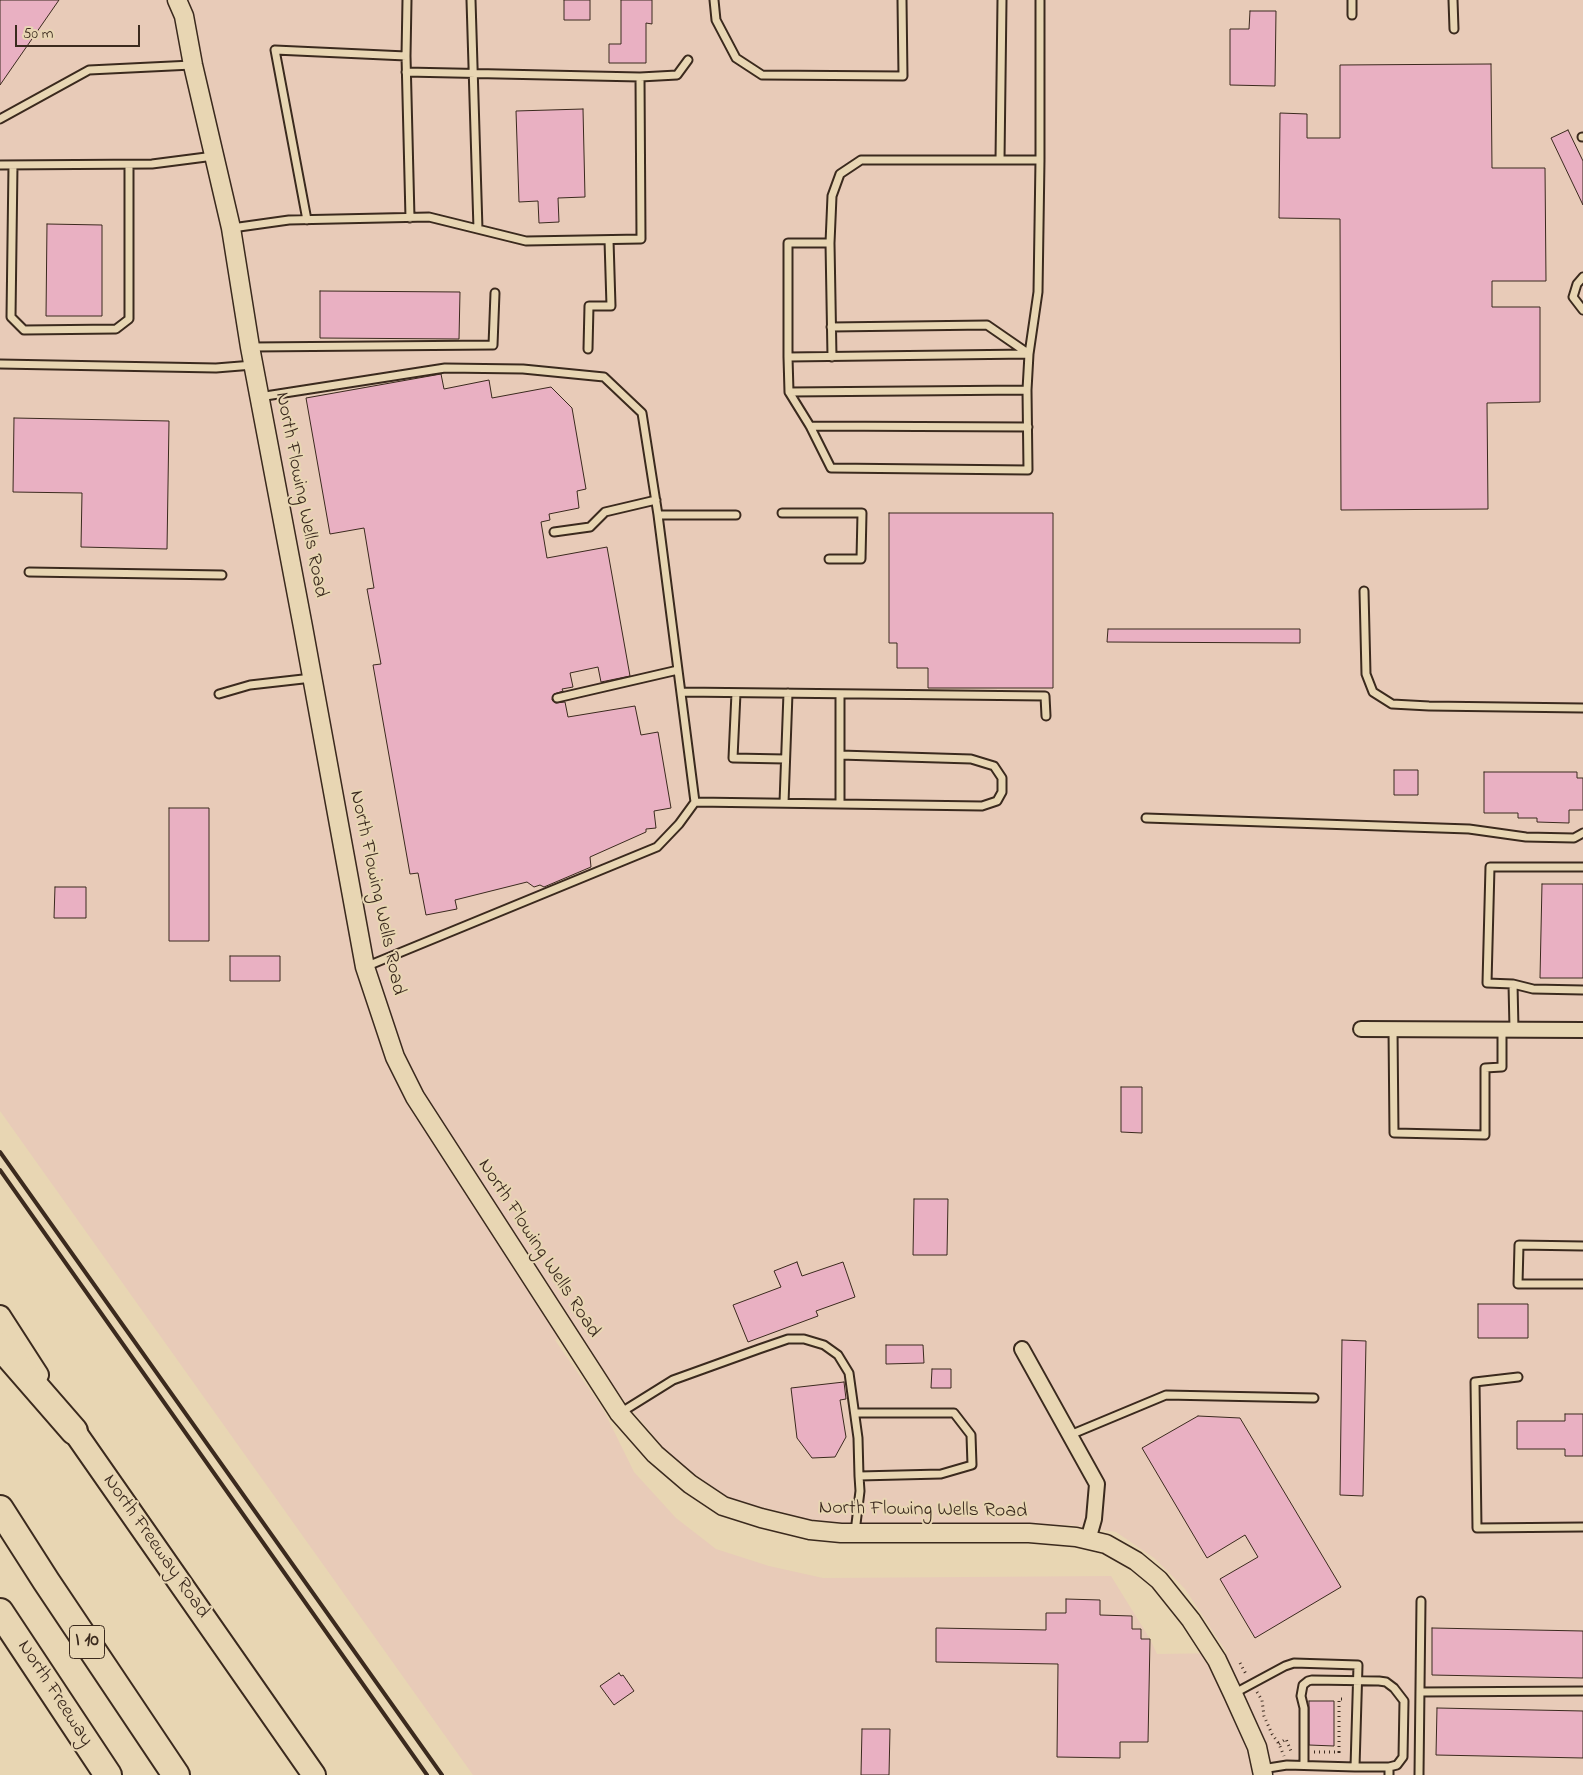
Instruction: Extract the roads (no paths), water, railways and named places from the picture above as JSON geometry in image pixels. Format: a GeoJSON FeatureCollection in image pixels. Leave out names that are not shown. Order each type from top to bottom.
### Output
{"type":"FeatureCollection","features":[{"type":"Feature","properties":{"kind":"highway"},"geometry":{"type":"LineString","coordinates":[[0,1346],[74,1431]]}},
{"type":"Feature","properties":{"kind":"highway","name":"I 10"},"geometry":{"type":"LineString","coordinates":[[0,1509],[176,1775]]}},
{"type":"Feature","properties":{"kind":"highway","name":"North Freeway"},"geometry":{"type":"LineString","coordinates":[[0,1612],[108,1775]]}},
{"type":"Feature","properties":{"kind":"main road","name":"North Freeway Road"},"geometry":{"type":"LineString","coordinates":[[0,1316],[74,1431],[314,1775]]}},
{"type":"Feature","properties":{"kind":"street","name":"North Flowing Wells Road"},"geometry":{"type":"LineString","coordinates":[[178,0],[184,16],[193,65],[231,228],[253,365],[365,967],[392,1050],[414,1097],[620,1413],[655,1454],[690,1484],[723,1506],[810,1530],[855,1533],[1029,1533],[1106,1544],[1136,1561],[1158,1580],[1191,1620],[1217,1660],[1256,1747],[1263,1772]]}},
{"type":"Feature","properties":{"kind":"street"},"geometry":{"type":"LineString","coordinates":[[1361,1028],[1583,1030]]}},
{"type":"Feature","properties":{"kind":"street"},"geometry":{"type":"LineString","coordinates":[[1022,1349],[1097,1484],[1094,1519],[1088,1540]]}},
{"type":"Feature","properties":{"kind":"lane"},"geometry":{"type":"LineString","coordinates":[[407,0],[406,72],[410,218]]}},
{"type":"Feature","properties":{"kind":"lane"},"geometry":{"type":"LineString","coordinates":[[471,0],[478,229]]}},
{"type":"Feature","properties":{"kind":"lane"},"geometry":{"type":"LineString","coordinates":[[714,0],[716,20],[736,58],[762,74],[903,76],[902,0]]}},
{"type":"Feature","properties":{"kind":"lane"},"geometry":{"type":"LineString","coordinates":[[1000,160],[1002,0]]}},
{"type":"Feature","properties":{"kind":"lane"},"geometry":{"type":"LineString","coordinates":[[830,242],[788,243],[788,357],[789,392],[810,426],[831,468],[1028,470],[1027,390],[1029,354],[1038,292],[1040,0]]}},
{"type":"Feature","properties":{"kind":"lane"},"geometry":{"type":"LineString","coordinates":[[1352,0],[1352,15]]}},
{"type":"Feature","properties":{"kind":"lane"},"geometry":{"type":"LineString","coordinates":[[1454,0],[1454,29]]}},
{"type":"Feature","properties":{"kind":"lane"},"geometry":{"type":"LineString","coordinates":[[307,220],[275,50],[406,56]]}},
{"type":"Feature","properties":{"kind":"lane"},"geometry":{"type":"LineString","coordinates":[[406,72],[640,77],[677,75],[688,60]]}},
{"type":"Feature","properties":{"kind":"lane"},"geometry":{"type":"LineString","coordinates":[[0,119],[89,70],[193,65]]}},
{"type":"Feature","properties":{"kind":"lane"},"geometry":{"type":"LineString","coordinates":[[231,228],[289,220],[429,217],[526,241],[641,240],[640,77]]}},
{"type":"Feature","properties":{"kind":"lane"},"geometry":{"type":"LineString","coordinates":[[0,165],[129,165],[214,156]]}},
{"type":"Feature","properties":{"kind":"lane"},"geometry":{"type":"LineString","coordinates":[[832,357],[830,242],[832,196],[840,174],[861,160],[1040,160]]}},
{"type":"Feature","properties":{"kind":"lane"},"geometry":{"type":"LineString","coordinates":[[13,165],[11,317],[24,330],[116,329],[129,319],[129,165]]}},
{"type":"Feature","properties":{"kind":"lane"},"geometry":{"type":"LineString","coordinates":[[588,349],[589,306],[610,306],[609,240]]}},
{"type":"Feature","properties":{"kind":"lane"},"geometry":{"type":"LineString","coordinates":[[1583,277],[1577,284],[1573,297],[1583,310]]}},
{"type":"Feature","properties":{"kind":"lane"},"geometry":{"type":"LineString","coordinates":[[250,347],[493,345],[495,293]]}},
{"type":"Feature","properties":{"kind":"lane"},"geometry":{"type":"LineString","coordinates":[[831,327],[987,325],[1029,354]]}},
{"type":"Feature","properties":{"kind":"lane"},"geometry":{"type":"LineString","coordinates":[[788,357],[1029,354]]}},
{"type":"Feature","properties":{"kind":"lane"},"geometry":{"type":"LineString","coordinates":[[0,364],[216,368],[253,365]]}},
{"type":"Feature","properties":{"kind":"lane"},"geometry":{"type":"LineString","coordinates":[[259,397],[445,368],[523,369],[604,377],[642,413],[658,514],[695,802],[679,824],[657,847],[365,967]]}},
{"type":"Feature","properties":{"kind":"lane"},"geometry":{"type":"LineString","coordinates":[[789,392],[1027,390]]}},
{"type":"Feature","properties":{"kind":"lane"},"geometry":{"type":"LineString","coordinates":[[810,426],[1028,427]]}},
{"type":"Feature","properties":{"kind":"lane"},"geometry":{"type":"LineString","coordinates":[[554,532],[590,527],[605,512],[656,500]]}},
{"type":"Feature","properties":{"kind":"lane"},"geometry":{"type":"LineString","coordinates":[[782,513],[862,513],[861,559],[829,559]]}},
{"type":"Feature","properties":{"kind":"lane"},"geometry":{"type":"LineString","coordinates":[[658,514],[736,515]]}},
{"type":"Feature","properties":{"kind":"lane"},"geometry":{"type":"LineString","coordinates":[[29,572],[222,575]]}},
{"type":"Feature","properties":{"kind":"lane"},"geometry":{"type":"LineString","coordinates":[[1364,591],[1366,674],[1373,692],[1392,704],[1583,708]]}},
{"type":"Feature","properties":{"kind":"lane"},"geometry":{"type":"LineString","coordinates":[[557,698],[678,670]]}},
{"type":"Feature","properties":{"kind":"lane"},"geometry":{"type":"LineString","coordinates":[[219,694],[250,685],[312,678]]}},
{"type":"Feature","properties":{"kind":"lane"},"geometry":{"type":"LineString","coordinates":[[681,692],[1045,696],[1046,716]]}},
{"type":"Feature","properties":{"kind":"lane"},"geometry":{"type":"LineString","coordinates":[[736,692],[733,758],[785,759]]}},
{"type":"Feature","properties":{"kind":"lane"},"geometry":{"type":"LineString","coordinates":[[784,803],[788,693]]}},
{"type":"Feature","properties":{"kind":"lane"},"geometry":{"type":"LineString","coordinates":[[840,694],[840,804]]}},
{"type":"Feature","properties":{"kind":"lane"},"geometry":{"type":"LineString","coordinates":[[695,802],[982,806],[997,801],[1002,792],[1002,778],[994,766],[971,759],[840,755]]}},
{"type":"Feature","properties":{"kind":"lane"},"geometry":{"type":"LineString","coordinates":[[1146,818],[1469,829],[1526,837],[1574,838],[1583,832]]}},
{"type":"Feature","properties":{"kind":"lane"},"geometry":{"type":"LineString","coordinates":[[1583,867],[1490,867],[1488,983],[1513,984],[1533,989],[1583,990]]}},
{"type":"Feature","properties":{"kind":"lane"},"geometry":{"type":"LineString","coordinates":[[1393,1028],[1394,1133],[1485,1135],[1485,1068],[1502,1067],[1513,984]]}},
{"type":"Feature","properties":{"kind":"lane"},"geometry":{"type":"LineString","coordinates":[[1583,1246],[1518,1245],[1518,1284],[1583,1284]]}},
{"type":"Feature","properties":{"kind":"lane"},"geometry":{"type":"LineString","coordinates":[[620,1413],[673,1380],[788,1339],[804,1339],[824,1346],[838,1355],[849,1373],[855,1412],[860,1491],[855,1533]]}},
{"type":"Feature","properties":{"kind":"lane"},"geometry":{"type":"LineString","coordinates":[[1518,1377],[1475,1382],[1477,1528],[1583,1527]]}},
{"type":"Feature","properties":{"kind":"lane"},"geometry":{"type":"LineString","coordinates":[[1070,1435],[1166,1395],[1314,1398]]}},
{"type":"Feature","properties":{"kind":"lane"},"geometry":{"type":"LineString","coordinates":[[855,1412],[954,1413],[971,1435],[972,1465],[941,1474],[859,1476]]}},
{"type":"Feature","properties":{"kind":"lane"},"geometry":{"type":"LineString","coordinates":[[1419,1775],[1421,1601]]}},
{"type":"Feature","properties":{"kind":"lane"},"geometry":{"type":"LineString","coordinates":[[1233,1694],[1285,1666],[1299,1663],[1358,1665],[1355,1767]]}},
{"type":"Feature","properties":{"kind":"lane"},"geometry":{"type":"LineString","coordinates":[[1263,1772],[1287,1765],[1389,1767],[1398,1765],[1403,1757],[1404,1701],[1394,1688],[1386,1682],[1312,1680],[1303,1684],[1301,1696],[1304,1708],[1304,1765]]}},
{"type":"Feature","properties":{"kind":"lane"},"geometry":{"type":"LineString","coordinates":[[1420,1692],[1583,1691]]}},
{"type":"Feature","properties":{"kind":"lane"},"geometry":{"type":"LineString","coordinates":[[1389,1767],[1389,1775]]}},
{"type":"Feature","properties":{"kind":"railway"},"geometry":{"type":"LineString","coordinates":[[0,1152],[442,1775]]}},
{"type":"Feature","properties":{"kind":"railway"},"geometry":{"type":"LineString","coordinates":[[0,1170],[427,1775]]}}]}
